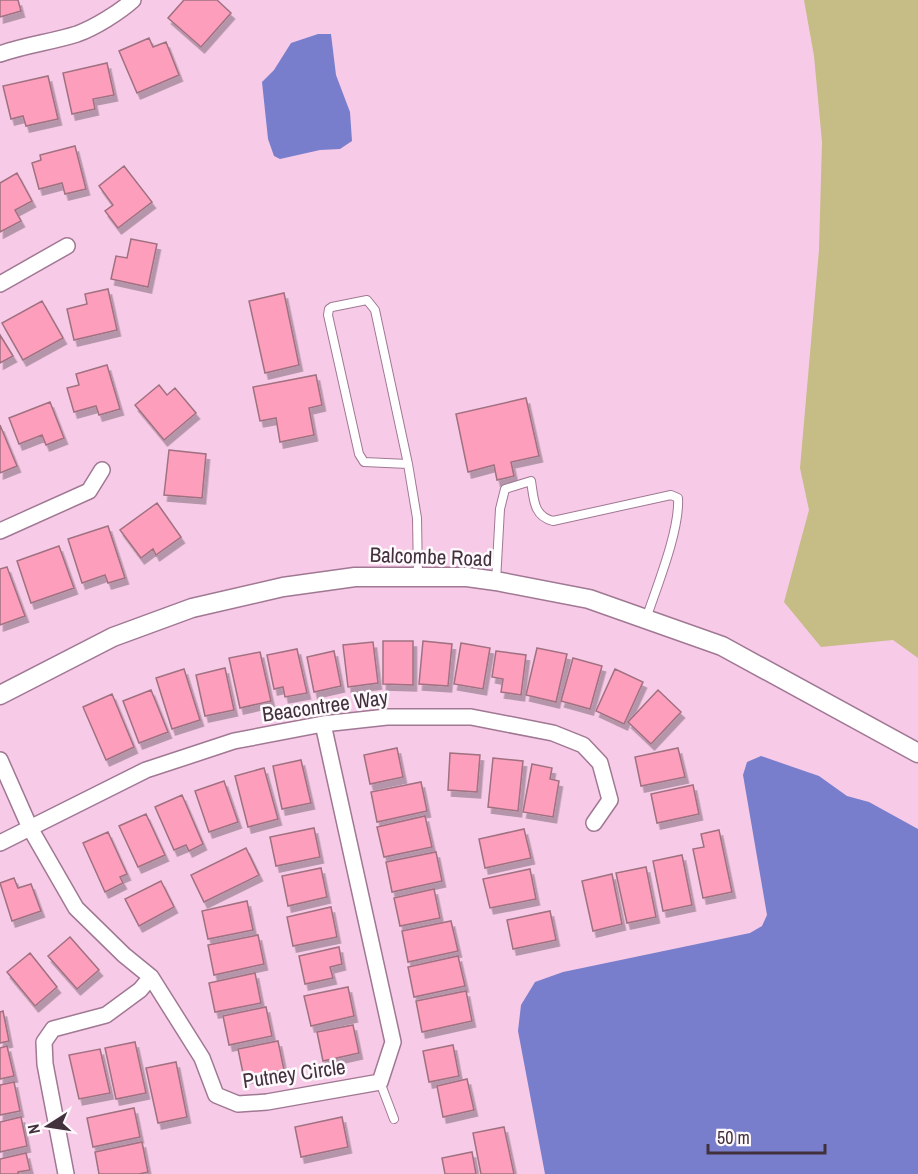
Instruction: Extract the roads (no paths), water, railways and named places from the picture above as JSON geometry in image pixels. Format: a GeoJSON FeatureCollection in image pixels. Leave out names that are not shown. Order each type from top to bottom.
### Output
{"type":"FeatureCollection","features":[{"type":"Feature","properties":{"kind":"street"},"geometry":{"type":"LineString","coordinates":[[0,54],[79,33],[124,8],[133,0]]}},
{"type":"Feature","properties":{"kind":"street"},"geometry":{"type":"LineString","coordinates":[[0,284],[67,246]]}},
{"type":"Feature","properties":{"kind":"street"},"geometry":{"type":"LineString","coordinates":[[0,531],[89,491],[102,470]]}},
{"type":"Feature","properties":{"kind":"street","name":"Balcombe Road"},"geometry":{"type":"LineString","coordinates":[[0,696],[113,637],[192,608],[283,587],[355,577],[467,578],[496,581],[589,599],[722,646],[918,753]]}},
{"type":"Feature","properties":{"kind":"street","name":"Beacontree Way"},"geometry":{"type":"LineString","coordinates":[[0,843],[146,770],[234,741],[322,724],[387,717],[471,717],[553,733],[583,745],[600,763],[610,800],[594,823]]}},
{"type":"Feature","properties":{"kind":"street"},"geometry":{"type":"LineString","coordinates":[[322,724],[393,1042],[380,1082]]}},
{"type":"Feature","properties":{"kind":"street","name":"Putney Circle"},"geometry":{"type":"LineString","coordinates":[[0,760],[30,828],[76,908],[124,955],[152,977],[202,1058],[216,1095],[238,1104],[267,1102],[380,1082]]}},
{"type":"Feature","properties":{"kind":"street"},"geometry":{"type":"LineString","coordinates":[[66,1174],[45,1064],[44,1042],[53,1029],[106,1015],[140,990],[152,977]]}},
{"type":"Feature","properties":{"kind":"lane"},"geometry":{"type":"LineString","coordinates":[[408,464],[371,464],[364,462],[359,454],[328,315],[332,307],[367,300],[375,310],[408,464],[417,518],[418,577]]}},
{"type":"Feature","properties":{"kind":"lane"},"geometry":{"type":"LineString","coordinates":[[496,581],[500,509],[506,489],[531,481],[537,511],[544,519],[553,521],[671,495],[678,498],[679,510],[664,566],[646,619]]}},
{"type":"Feature","properties":{"kind":"lane"},"geometry":{"type":"LineString","coordinates":[[380,1082],[394,1119]]}},
{"type":"Feature","properties":{"kind":"water"},"geometry":{"type":"Polygon","coordinates":[[[318,34],[331,34],[336,75],[350,112],[352,141],[340,149],[320,150],[280,159],[274,156],[268,139],[262,82],[274,70],[291,43],[318,34]]]}},
{"type":"Feature","properties":{"kind":"water"},"geometry":{"type":"Polygon","coordinates":[[[761,756],[819,776],[847,796],[869,802],[918,829],[918,1174],[545,1174],[518,1031],[521,1005],[535,982],[563,972],[750,933],[762,926],[767,915],[743,775],[747,762],[761,756]]]}}]}
